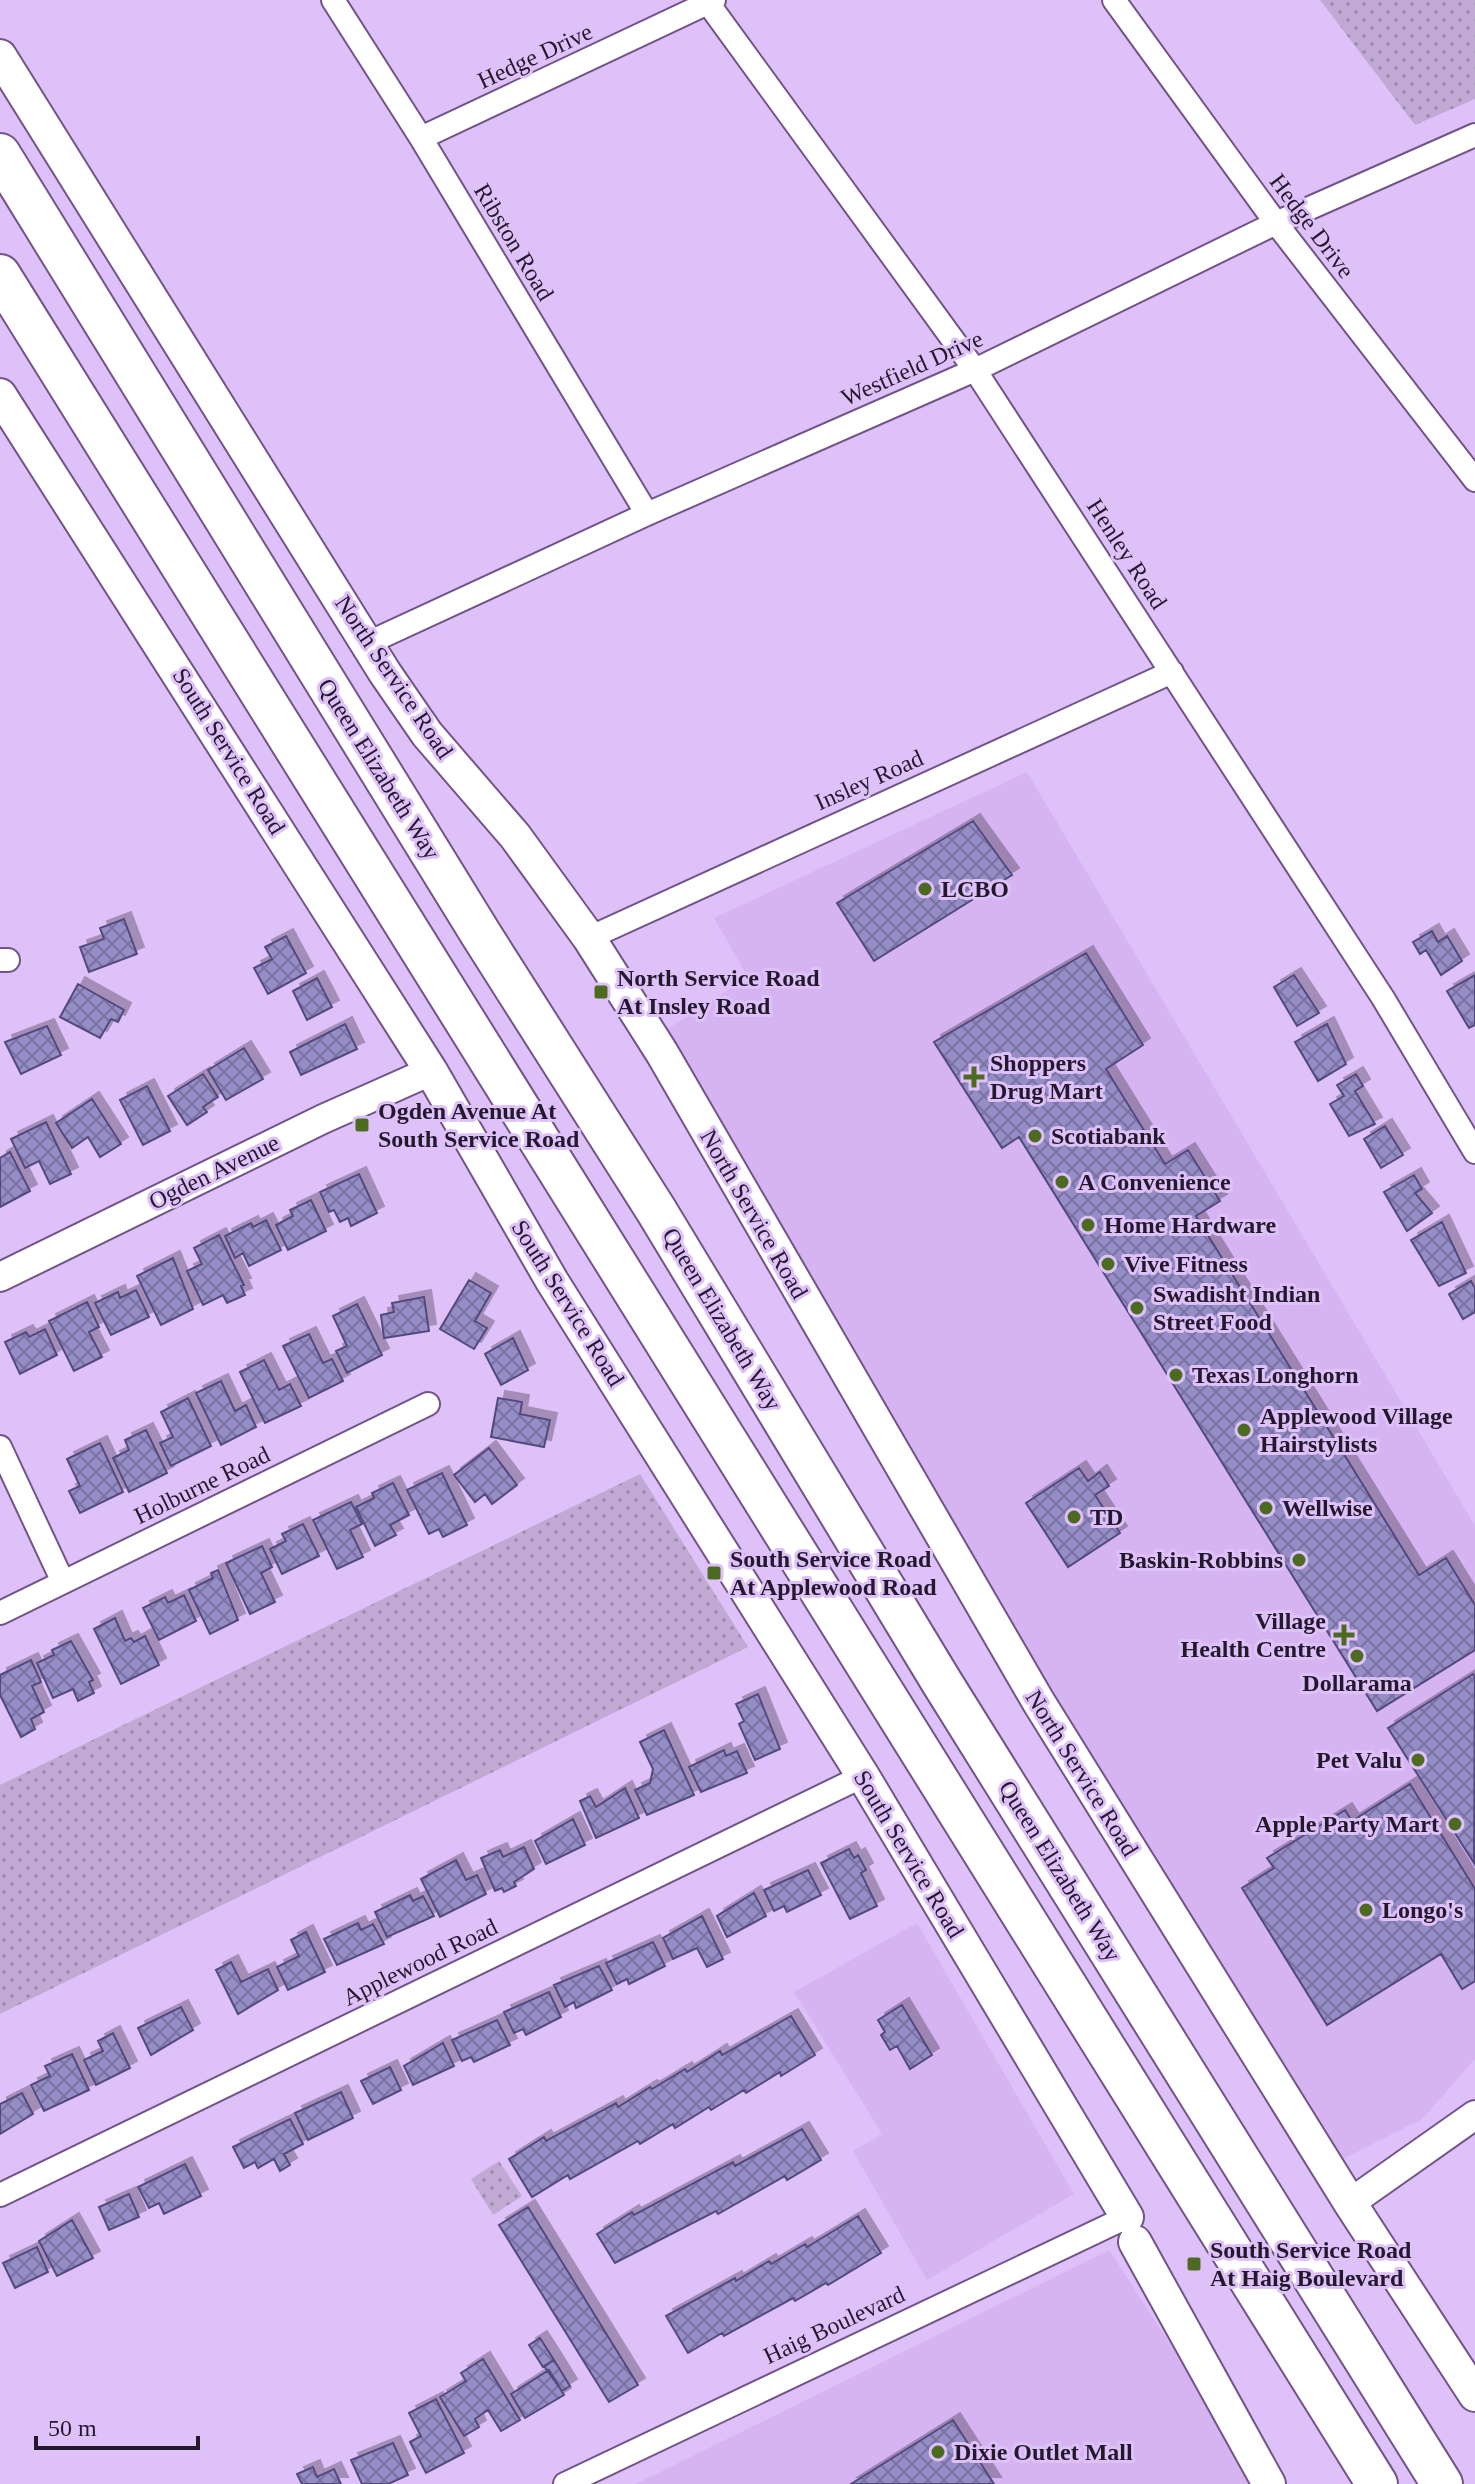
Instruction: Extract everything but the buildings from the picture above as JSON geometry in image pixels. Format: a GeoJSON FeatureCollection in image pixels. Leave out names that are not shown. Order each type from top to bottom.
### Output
{"type":"FeatureCollection","features":[{"type":"Feature","properties":{"kind":"highway","name":"Queen Elizabeth Way"},"geometry":{"type":"LineString","coordinates":[[0,154],[465,909],[656,1210],[941,1681],[1442,2484]]}},
{"type":"Feature","properties":{"kind":"highway"},"geometry":{"type":"LineString","coordinates":[[0,275],[1377,2484]]}},
{"type":"Feature","properties":{"kind":"main road","name":"North Service Road"},"geometry":{"type":"LineString","coordinates":[[0,56],[427,734],[515,836],[589,938],[662,1053],[1038,1701],[1350,2203],[1475,2395]]}},
{"type":"Feature","properties":{"kind":"main road","name":"South Service Road"},"geometry":{"type":"LineString","coordinates":[[0,395],[431,1071],[552,1281],[863,1776],[1131,2230],[1269,2484]]}},
{"type":"Feature","properties":{"kind":"street","name":"Ribston Road"},"geometry":{"type":"LineString","coordinates":[[333,0],[421,138],[647,514]]}},
{"type":"Feature","properties":{"kind":"street","name":"Hedge Drive"},"geometry":{"type":"LineString","coordinates":[[1114,0],[1276,223],[1475,480]]}},
{"type":"Feature","properties":{"kind":"street","name":"Hedge Drive"},"geometry":{"type":"LineString","coordinates":[[421,138],[711,2]]}},
{"type":"Feature","properties":{"kind":"street","name":"Henley Road"},"geometry":{"type":"LineString","coordinates":[[711,2],[975,370],[1383,998],[1475,1152]]}},
{"type":"Feature","properties":{"kind":"street","name":"Westfield Drive"},"geometry":{"type":"LineString","coordinates":[[368,643],[647,514],[975,370],[1276,223],[1475,135]]}},
{"type":"Feature","properties":{"kind":"street","name":"Insley Road"},"geometry":{"type":"LineString","coordinates":[[589,938],[1172,672]]}},
{"type":"Feature","properties":{"kind":"street","name":"Ogden Avenue"},"geometry":{"type":"LineString","coordinates":[[0,1277],[308,1126],[431,1071]]}},
{"type":"Feature","properties":{"kind":"street","name":"Holburne Road"},"geometry":{"type":"LineString","coordinates":[[0,1613],[428,1404]]}},
{"type":"Feature","properties":{"kind":"street"},"geometry":{"type":"LineString","coordinates":[[0,1447],[63,1582]]}},
{"type":"Feature","properties":{"kind":"street","name":"Applewood Road"},"geometry":{"type":"LineString","coordinates":[[0,2195],[863,1776]]}},
{"type":"Feature","properties":{"kind":"street"},"geometry":{"type":"LineString","coordinates":[[1350,2203],[1475,2115]]}},
{"type":"Feature","properties":{"kind":"street","name":"Haig Boulevard"},"geometry":{"type":"LineString","coordinates":[[565,2484],[1131,2230]]}},
{"type":"Feature","properties":{"kind":"shaded area"},"geometry":{"type":"Polygon","coordinates":[[[1320,0],[1475,0],[1475,99],[1415,125],[1320,0]]]}},
{"type":"Feature","properties":{"kind":"shaded area"},"geometry":{"type":"Polygon","coordinates":[[[1027,772],[1475,1526],[1475,2059],[1422,2119],[1339,2161],[644,1044],[748,977],[714,918],[1027,772]]]}},
{"type":"Feature","properties":{"kind":"shaded area"},"geometry":{"type":"Polygon","coordinates":[[[640,1474],[748,1647],[0,2014],[0,1785],[640,1474]]]}},
{"type":"Feature","properties":{"kind":"shaded area"},"geometry":{"type":"Polygon","coordinates":[[[917,1923],[1074,2194],[927,2280],[853,2151],[882,2134],[794,1992],[917,1923]]]}},
{"type":"Feature","properties":{"kind":"shaded area"},"geometry":{"type":"Polygon","coordinates":[[[499,2161],[522,2196],[493,2215],[471,2179],[499,2161]]]}},
{"type":"Feature","properties":{"kind":"shaded area","name":"Dixie Outlet Mall"},"geometry":{"type":"Polygon","coordinates":[[[1109,2250],[1261,2484],[636,2484],[1109,2250]]]}},
{"type":"Feature","properties":{"kind":"place","name":"LCBO"},"geometry":{"type":"Point","coordinates":[925,889]}},
{"type":"Feature","properties":{"kind":"place","name":"North Service Road At Insley Road"},"geometry":{"type":"Point","coordinates":[601,992]}},
{"type":"Feature","properties":{"kind":"place","name":"Shoppers Drug Mart"},"geometry":{"type":"Point","coordinates":[974,1077]}},
{"type":"Feature","properties":{"kind":"place","name":"Ogden Avenue At South Service Road"},"geometry":{"type":"Point","coordinates":[362,1125]}},
{"type":"Feature","properties":{"kind":"place","name":"Scotiabank"},"geometry":{"type":"Point","coordinates":[1035,1136]}},
{"type":"Feature","properties":{"kind":"place","name":"A Convenience"},"geometry":{"type":"Point","coordinates":[1062,1182]}},
{"type":"Feature","properties":{"kind":"place","name":"Home Hardware"},"geometry":{"type":"Point","coordinates":[1088,1225]}},
{"type":"Feature","properties":{"kind":"place","name":"Vive Fitness"},"geometry":{"type":"Point","coordinates":[1108,1264]}},
{"type":"Feature","properties":{"kind":"place","name":"Swadisht Indian Street Food"},"geometry":{"type":"Point","coordinates":[1137,1308]}},
{"type":"Feature","properties":{"kind":"place","name":"Texas Longhorn"},"geometry":{"type":"Point","coordinates":[1176,1375]}},
{"type":"Feature","properties":{"kind":"place","name":"Applewood Village Hairstylists"},"geometry":{"type":"Point","coordinates":[1244,1430]}},
{"type":"Feature","properties":{"kind":"place","name":"Wellwise"},"geometry":{"type":"Point","coordinates":[1266,1508]}},
{"type":"Feature","properties":{"kind":"place","name":"TD"},"geometry":{"type":"Point","coordinates":[1074,1517]}},
{"type":"Feature","properties":{"kind":"place","name":"Baskin-Robbins"},"geometry":{"type":"Point","coordinates":[1299,1560]}},
{"type":"Feature","properties":{"kind":"place","name":"South Service Road At Applewood Road"},"geometry":{"type":"Point","coordinates":[714,1573]}},
{"type":"Feature","properties":{"kind":"place","name":"Village Health Centre"},"geometry":{"type":"Point","coordinates":[1344,1635]}},
{"type":"Feature","properties":{"kind":"place","name":"Dollarama"},"geometry":{"type":"Point","coordinates":[1357,1656]}},
{"type":"Feature","properties":{"kind":"place","name":"Pet Valu"},"geometry":{"type":"Point","coordinates":[1418,1760]}},
{"type":"Feature","properties":{"kind":"place","name":"Apple Party Mart"},"geometry":{"type":"Point","coordinates":[1455,1824]}},
{"type":"Feature","properties":{"kind":"place","name":"Longo's"},"geometry":{"type":"Point","coordinates":[1366,1910]}},
{"type":"Feature","properties":{"kind":"place","name":"South Service Road At Haig Boulevard"},"geometry":{"type":"Point","coordinates":[1194,2264]}},
{"type":"Feature","properties":{"kind":"place","name":"Dixie Outlet Mall"},"geometry":{"type":"Point","coordinates":[938,2452]}}]}
